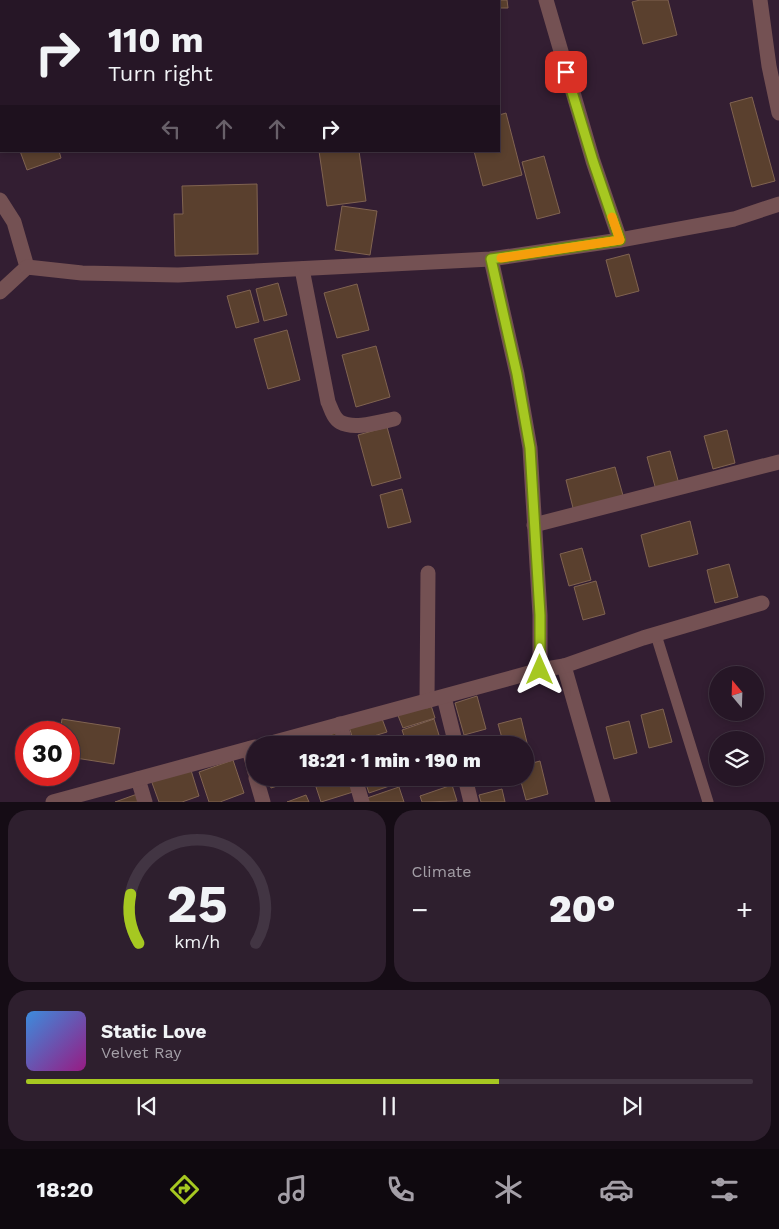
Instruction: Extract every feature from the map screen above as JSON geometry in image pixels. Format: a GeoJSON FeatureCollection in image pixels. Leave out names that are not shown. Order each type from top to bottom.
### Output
{"type":"FeatureCollection","features":[{"type":"Feature","properties":{"kind":"street"},"geometry":{"type":"LineString","coordinates":[[546,0],[593,161],[620,240]]}},
{"type":"Feature","properties":{"kind":"street"},"geometry":{"type":"LineString","coordinates":[[760,0],[768,66],[779,113]]}},
{"type":"Feature","properties":{"kind":"street"},"geometry":{"type":"LineString","coordinates":[[0,200],[14,222],[27,267]]}},
{"type":"Feature","properties":{"kind":"street"},"geometry":{"type":"LineString","coordinates":[[0,292],[27,267],[82,272],[178,275],[491,259],[620,240],[734,219],[779,204]]}},
{"type":"Feature","properties":{"kind":"street"},"geometry":{"type":"LineString","coordinates":[[491,259],[517,374],[530,448],[540,615],[540,670]]}},
{"type":"Feature","properties":{"kind":"street"},"geometry":{"type":"LineString","coordinates":[[302,269],[328,402],[334,416],[340,422],[360,426],[394,419]]}},
{"type":"Feature","properties":{"kind":"street"},"geometry":{"type":"LineString","coordinates":[[534,526],[779,462]]}},
{"type":"Feature","properties":{"kind":"street"},"geometry":{"type":"LineString","coordinates":[[427,701],[428,572]]}},
{"type":"Feature","properties":{"kind":"street"},"geometry":{"type":"LineString","coordinates":[[296,736],[540,670],[564,666],[762,602]]}},
{"type":"Feature","properties":{"kind":"street"},"geometry":{"type":"LineString","coordinates":[[564,666],[603,802]]}},
{"type":"Feature","properties":{"kind":"street"},"geometry":{"type":"LineString","coordinates":[[444,697],[454,736]]}},
{"type":"Feature","properties":{"kind":"street"},"geometry":{"type":"LineString","coordinates":[[340,724],[343,736]]}},
{"type":"Feature","properties":{"kind":"street"},"geometry":{"type":"LineString","coordinates":[[53,802],[246,750]]}},
{"type":"Feature","properties":{"kind":"street"},"geometry":{"type":"LineString","coordinates":[[138,779],[145,802]]}},
{"type":"Feature","properties":{"kind":"street"},"geometry":{"type":"LineString","coordinates":[[258,786],[263,802]]}},
{"type":"Feature","properties":{"kind":"street"},"geometry":{"type":"LineString","coordinates":[[358,786],[362,802]]}},
{"type":"Feature","properties":{"kind":"street"},"geometry":{"type":"LineString","coordinates":[[467,786],[471,802]]}},
{"type":"Feature","properties":{"kind":"lane"},"geometry":{"type":"LineString","coordinates":[[656,635],[708,802]]}},
{"type":"Feature","properties":{"kind":"building"},"geometry":{"type":"Polygon","coordinates":[[[500,0],[507,0],[508,8],[500,8],[500,0]]]}},
{"type":"Feature","properties":{"kind":"building"},"geometry":{"type":"Polygon","coordinates":[[[640,0],[668,0],[677,35],[643,44],[632,2],[640,0]]]}},
{"type":"Feature","properties":{"kind":"building"},"geometry":{"type":"Polygon","coordinates":[[[752,97],[775,181],[752,187],[730,103],[752,97]]]}},
{"type":"Feature","properties":{"kind":"building"},"geometry":{"type":"Polygon","coordinates":[[[506,113],[522,175],[483,186],[474,152],[500,152],[500,115],[506,113]]]}},
{"type":"Feature","properties":{"kind":"building"},"geometry":{"type":"Polygon","coordinates":[[[20,152],[59,152],[61,158],[27,170],[20,152]]]}},
{"type":"Feature","properties":{"kind":"building"},"geometry":{"type":"Polygon","coordinates":[[[319,152],[359,152],[366,201],[327,206],[319,152]]]}},
{"type":"Feature","properties":{"kind":"building"},"geometry":{"type":"Polygon","coordinates":[[[544,156],[560,213],[537,219],[522,162],[544,156]]]}},
{"type":"Feature","properties":{"kind":"building"},"geometry":{"type":"Polygon","coordinates":[[[257,184],[258,254],[175,256],[174,214],[183,214],[182,186],[257,184]]]}},
{"type":"Feature","properties":{"kind":"building"},"geometry":{"type":"Polygon","coordinates":[[[342,206],[377,211],[370,255],[335,250],[342,206]]]}},
{"type":"Feature","properties":{"kind":"building"},"geometry":{"type":"Polygon","coordinates":[[[629,254],[639,291],[616,297],[606,260],[629,254]]]}},
{"type":"Feature","properties":{"kind":"building"},"geometry":{"type":"Polygon","coordinates":[[[278,283],[287,315],[264,321],[256,289],[278,283]]]}},
{"type":"Feature","properties":{"kind":"building"},"geometry":{"type":"Polygon","coordinates":[[[357,284],[369,330],[337,338],[324,293],[357,284]]]}},
{"type":"Feature","properties":{"kind":"building"},"geometry":{"type":"Polygon","coordinates":[[[250,290],[259,322],[236,328],[227,296],[250,290]]]}},
{"type":"Feature","properties":{"kind":"building"},"geometry":{"type":"Polygon","coordinates":[[[287,330],[300,380],[268,389],[254,339],[287,330]]]}},
{"type":"Feature","properties":{"kind":"building"},"geometry":{"type":"Polygon","coordinates":[[[376,346],[390,397],[356,407],[342,355],[376,346]]]}},
{"type":"Feature","properties":{"kind":"building"},"geometry":{"type":"Polygon","coordinates":[[[387,427],[401,478],[372,486],[358,435],[387,427]]]}},
{"type":"Feature","properties":{"kind":"building"},"geometry":{"type":"Polygon","coordinates":[[[727,430],[735,463],[713,469],[704,436],[727,430]]]}},
{"type":"Feature","properties":{"kind":"building"},"geometry":{"type":"Polygon","coordinates":[[[670,451],[679,484],[656,490],[647,457],[670,451]]]}},
{"type":"Feature","properties":{"kind":"building"},"geometry":{"type":"Polygon","coordinates":[[[615,467],[624,499],[574,512],[566,480],[615,467]]]}},
{"type":"Feature","properties":{"kind":"building"},"geometry":{"type":"Polygon","coordinates":[[[402,489],[411,522],[388,528],[380,495],[402,489]]]}},
{"type":"Feature","properties":{"kind":"building"},"geometry":{"type":"Polygon","coordinates":[[[690,521],[698,554],[649,567],[641,535],[690,521]]]}},
{"type":"Feature","properties":{"kind":"building"},"geometry":{"type":"Polygon","coordinates":[[[582,548],[591,580],[569,586],[560,554],[582,548]]]}},
{"type":"Feature","properties":{"kind":"building"},"geometry":{"type":"Polygon","coordinates":[[[729,564],[738,597],[715,603],[707,570],[729,564]]]}},
{"type":"Feature","properties":{"kind":"building"},"geometry":{"type":"Polygon","coordinates":[[[596,581],[605,614],[583,620],[574,587],[596,581]]]}},
{"type":"Feature","properties":{"kind":"building"},"geometry":{"type":"Polygon","coordinates":[[[477,696],[486,729],[464,735],[455,703],[477,696]]]}},
{"type":"Feature","properties":{"kind":"building"},"geometry":{"type":"Polygon","coordinates":[[[430,702],[435,718],[403,728],[397,713],[430,702]]]}},
{"type":"Feature","properties":{"kind":"building"},"geometry":{"type":"Polygon","coordinates":[[[663,709],[672,742],[649,748],[641,715],[663,709]]]}},
{"type":"Feature","properties":{"kind":"building"},"geometry":{"type":"Polygon","coordinates":[[[381,716],[387,732],[374,736],[352,736],[349,727],[381,716]]]}},
{"type":"Feature","properties":{"kind":"building"},"geometry":{"type":"Polygon","coordinates":[[[521,718],[525,736],[501,736],[498,724],[521,718]]]}},
{"type":"Feature","properties":{"kind":"building"},"geometry":{"type":"Polygon","coordinates":[[[434,719],[439,735],[404,736],[402,730],[434,719]]]}},
{"type":"Feature","properties":{"kind":"building"},"geometry":{"type":"Polygon","coordinates":[[[629,721],[637,753],[614,759],[606,727],[629,721]]]}},
{"type":"Feature","properties":{"kind":"building"},"geometry":{"type":"Polygon","coordinates":[[[80,722],[120,728],[114,764],[80,759],[80,722]]]}},
{"type":"Feature","properties":{"kind":"building"},"geometry":{"type":"Polygon","coordinates":[[[339,732],[341,736],[326,736],[339,732]]]}},
{"type":"Feature","properties":{"kind":"building"},"geometry":{"type":"Polygon","coordinates":[[[233,760],[244,793],[220,802],[209,802],[199,772],[233,760]]]}},
{"type":"Feature","properties":{"kind":"building"},"geometry":{"type":"Polygon","coordinates":[[[540,761],[548,794],[526,800],[522,786],[534,786],[534,763],[540,761]]]}},
{"type":"Feature","properties":{"kind":"building"},"geometry":{"type":"Polygon","coordinates":[[[190,767],[199,796],[182,802],[159,802],[151,780],[190,767]]]}},
{"type":"Feature","properties":{"kind":"building"},"geometry":{"type":"Polygon","coordinates":[[[351,786],[353,792],[321,802],[316,787],[351,786]]]}},
{"type":"Feature","properties":{"kind":"building"},"geometry":{"type":"Polygon","coordinates":[[[367,786],[389,786],[369,793],[367,786]]]}},
{"type":"Feature","properties":{"kind":"building"},"geometry":{"type":"Polygon","coordinates":[[[452,786],[457,801],[422,802],[420,796],[452,786]]]}},
{"type":"Feature","properties":{"kind":"building"},"geometry":{"type":"Polygon","coordinates":[[[399,787],[404,802],[369,802],[367,798],[399,787]]]}},
{"type":"Feature","properties":{"kind":"building"},"geometry":{"type":"Polygon","coordinates":[[[502,789],[505,802],[481,802],[479,795],[502,789]]]}},
{"type":"Feature","properties":{"kind":"building"},"geometry":{"type":"Polygon","coordinates":[[[140,793],[143,802],[115,802],[140,793]]]}},
{"type":"Feature","properties":{"kind":"building"},"geometry":{"type":"Polygon","coordinates":[[[306,795],[309,802],[287,802],[306,795]]]}},
{"type":"Feature","properties":{"kind":"slow traffic"},"geometry":{"type":"LineString","coordinates":[[501,258],[620,240],[612,217]]}},
{"type":"Feature","properties":{"kind":"route"},"geometry":{"type":"LineString","coordinates":[[540,670],[540,615],[530,448],[517,374],[491,259],[620,240],[593,161],[566,72]]}}]}
